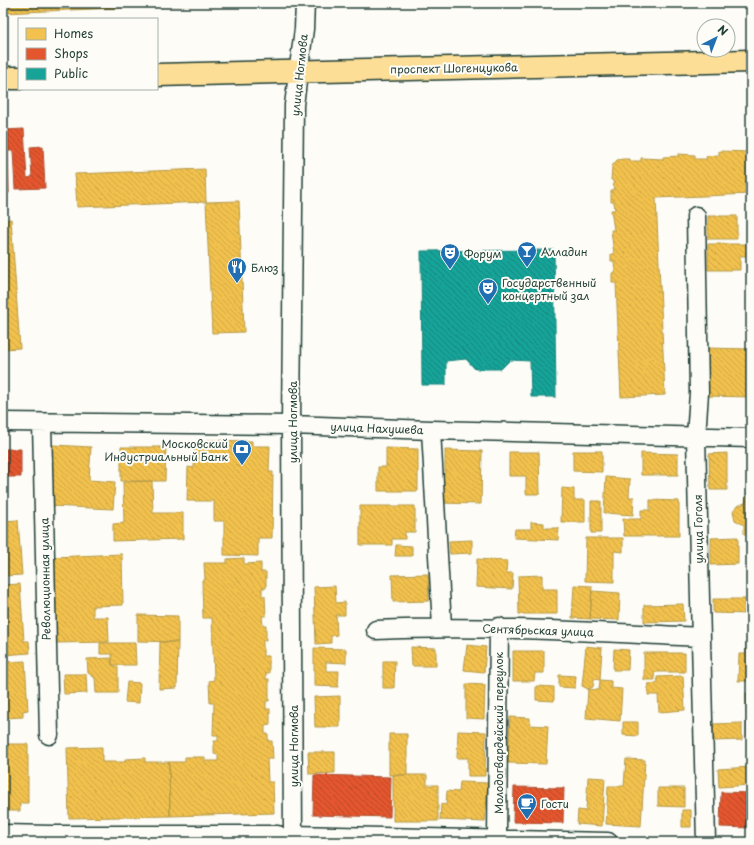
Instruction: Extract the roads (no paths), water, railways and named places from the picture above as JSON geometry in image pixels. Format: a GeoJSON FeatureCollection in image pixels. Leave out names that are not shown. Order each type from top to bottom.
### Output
{"type":"FeatureCollection","features":[{"type":"Feature","properties":{"kind":"main road","name":"проспект Шогенцукова"},"geometry":{"type":"LineString","coordinates":[[158,75],[751,61]]}},
{"type":"Feature","properties":{"kind":"main road"},"geometry":{"type":"LineString","coordinates":[[3,78],[18,78]]}},
{"type":"Feature","properties":{"kind":"street","name":"улица Ногмова"},"geometry":{"type":"LineString","coordinates":[[288,837],[294,105],[304,29],[305,3]]}},
{"type":"Feature","properties":{"kind":"street","name":"улица Гоголя"},"geometry":{"type":"LineString","coordinates":[[696,216],[699,393],[696,436],[706,842]]}},
{"type":"Feature","properties":{"kind":"street","name":"улица Нахушева"},"geometry":{"type":"LineString","coordinates":[[3,422],[291,425],[751,438]]}},
{"type":"Feature","properties":{"kind":"street","name":"Революционная улица"},"geometry":{"type":"LineString","coordinates":[[42,423],[49,735]]}},
{"type":"Feature","properties":{"kind":"street"},"geometry":{"type":"LineString","coordinates":[[431,430],[442,627]]}},
{"type":"Feature","properties":{"kind":"street","name":"Сентябрьская улица"},"geometry":{"type":"LineString","coordinates":[[376,630],[442,627],[499,627],[700,637]]}},
{"type":"Feature","properties":{"kind":"street","name":"Молодогвардейский переулок"},"geometry":{"type":"LineString","coordinates":[[497,839],[499,627]]}},
{"type":"Feature","properties":{"kind":"street"},"geometry":{"type":"LineString","coordinates":[[3,834],[497,839],[608,842]]}},
{"type":"Feature","properties":{"kind":"place","name":"Алладин"},"geometry":{"type":"Point","coordinates":[527,268]}},
{"type":"Feature","properties":{"kind":"place","name":"Форум"},"geometry":{"type":"Point","coordinates":[450,270]}},
{"type":"Feature","properties":{"kind":"place","name":"Блюз"},"geometry":{"type":"Point","coordinates":[237,284]}},
{"type":"Feature","properties":{"kind":"place","name":"Государственный концертный зал"},"geometry":{"type":"Point","coordinates":[488,305]}},
{"type":"Feature","properties":{"kind":"place","name":"Московский Индустриальный Банк"},"geometry":{"type":"Point","coordinates":[242,466]}},
{"type":"Feature","properties":{"kind":"place","name":"Гости"},"geometry":{"type":"Point","coordinates":[527,820]}}]}
